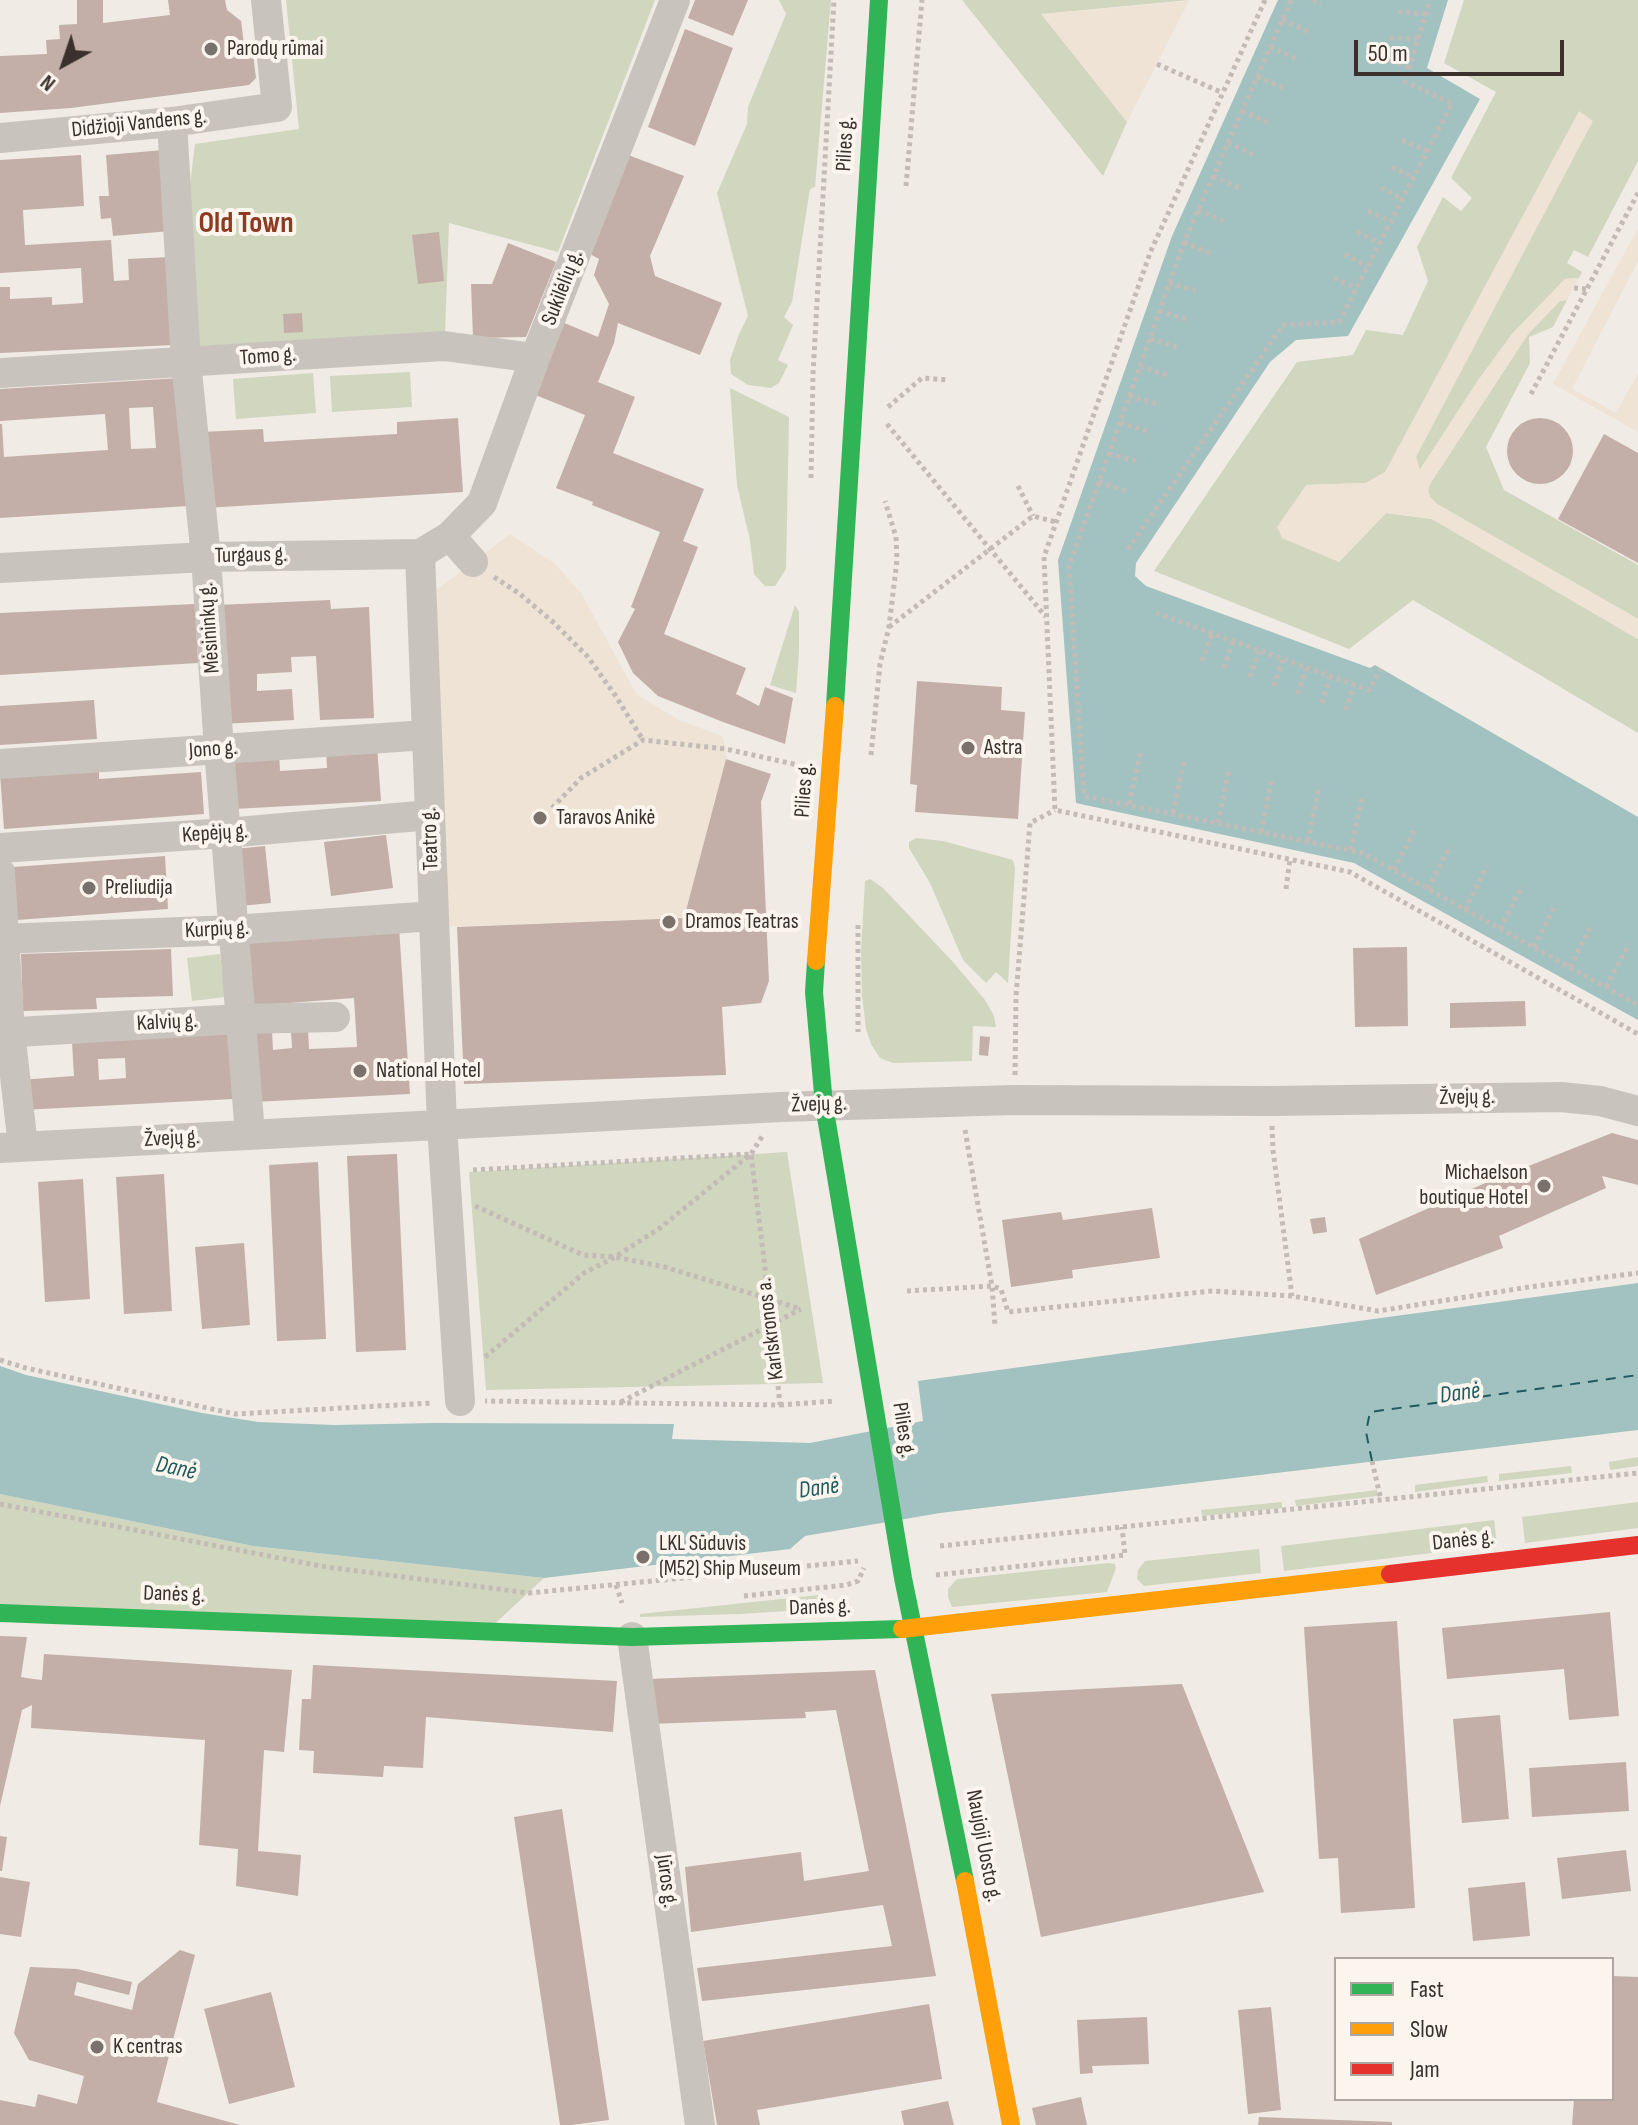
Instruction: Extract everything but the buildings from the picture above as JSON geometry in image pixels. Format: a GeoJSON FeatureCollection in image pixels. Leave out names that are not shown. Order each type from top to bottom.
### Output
{"type":"FeatureCollection","features":[{"type":"Feature","properties":{"kind":"main road","name":"Pilies g."},"geometry":{"type":"LineString","coordinates":[[879,0],[831,772],[814,992],[824,1105],[903,1578]]}},
{"type":"Feature","properties":{"kind":"main road","name":"Danės g."},"geometry":{"type":"LineString","coordinates":[[0,1613],[632,1637],[915,1629],[1638,1545]]}},
{"type":"Feature","properties":{"kind":"main road","name":"Naujoji Uosto g."},"geometry":{"type":"LineString","coordinates":[[903,1578],[1011,2125]]}},
{"type":"Feature","properties":{"kind":"street","name":"Didžioji Vandens g."},"geometry":{"type":"LineString","coordinates":[[0,138],[172,122],[277,107],[266,0]]}},
{"type":"Feature","properties":{"kind":"street","name":"Sukilėlių g."},"geometry":{"type":"LineString","coordinates":[[450,536],[482,503],[535,358],[675,0]]}},
{"type":"Feature","properties":{"kind":"street","name":"Mėsininkų g."},"geometry":{"type":"LineString","coordinates":[[172,122],[186,362],[206,557],[250,1134]]}},
{"type":"Feature","properties":{"kind":"street","name":"Tomo g."},"geometry":{"type":"LineString","coordinates":[[0,373],[444,346],[535,358]]}},
{"type":"Feature","properties":{"kind":"street"},"geometry":{"type":"LineString","coordinates":[[420,554],[450,536],[473,562]]}},
{"type":"Feature","properties":{"kind":"street","name":"Turgaus g."},"geometry":{"type":"LineString","coordinates":[[0,568],[206,557],[420,554]]}},
{"type":"Feature","properties":{"kind":"street","name":"Teatro g."},"geometry":{"type":"LineString","coordinates":[[420,554],[442,1125]]}},
{"type":"Feature","properties":{"kind":"street","name":"Jono g."},"geometry":{"type":"LineString","coordinates":[[0,764],[427,735]]}},
{"type":"Feature","properties":{"kind":"street","name":"Kepėjų g."},"geometry":{"type":"LineString","coordinates":[[0,848],[430,815]]}},
{"type":"Feature","properties":{"kind":"street"},"geometry":{"type":"LineString","coordinates":[[0,872],[12,1147]]}},
{"type":"Feature","properties":{"kind":"street","name":"Kurpių g."},"geometry":{"type":"LineString","coordinates":[[2,939],[233,930],[434,916]]}},
{"type":"Feature","properties":{"kind":"street","name":"Kalvių g."},"geometry":{"type":"LineString","coordinates":[[5,1033],[240,1019],[335,1017]]}},
{"type":"Feature","properties":{"kind":"street","name":"Žvejų g."},"geometry":{"type":"LineString","coordinates":[[12,1147],[781,1107],[959,1101],[1561,1097],[1600,1101],[1638,1111]]}},
{"type":"Feature","properties":{"kind":"street"},"geometry":{"type":"LineString","coordinates":[[442,1125],[460,1401]]}},
{"type":"Feature","properties":{"kind":"street","name":"Jūros g."},"geometry":{"type":"LineString","coordinates":[[632,1637],[700,2125]]}},
{"type":"Feature","properties":{"kind":"path"},"geometry":{"type":"LineString","coordinates":[[1055,810],[1044,557],[1150,253],[1265,0]]}},
{"type":"Feature","properties":{"kind":"path"},"geometry":{"type":"LineString","coordinates":[[1291,0],[1184,242],[1069,566],[1084,796],[1363,853],[1638,1005]]}},
{"type":"Feature","properties":{"kind":"path"},"geometry":{"type":"LineString","coordinates":[[1313,0],[1321,4]]}},
{"type":"Feature","properties":{"kind":"path"},"geometry":{"type":"LineString","coordinates":[[1128,549],[1283,325],[1339,322],[1452,103],[1405,82],[1430,0]]}},
{"type":"Feature","properties":{"kind":"path"},"geometry":{"type":"LineString","coordinates":[[1398,12],[1426,14]]}},
{"type":"Feature","properties":{"kind":"path"},"geometry":{"type":"LineString","coordinates":[[1282,20],[1309,32]]}},
{"type":"Feature","properties":{"kind":"path"},"geometry":{"type":"LineString","coordinates":[[1390,38],[1418,39]]}},
{"type":"Feature","properties":{"kind":"path"},"geometry":{"type":"LineString","coordinates":[[1270,47],[1297,59]]}},
{"type":"Feature","properties":{"kind":"path"},"geometry":{"type":"LineString","coordinates":[[1382,58],[1410,67]]}},
{"type":"Feature","properties":{"kind":"path"},"geometry":{"type":"LineString","coordinates":[[1157,64],[1223,93]]}},
{"type":"Feature","properties":{"kind":"path"},"geometry":{"type":"LineString","coordinates":[[1257,77],[1284,88]]}},
{"type":"Feature","properties":{"kind":"path"},"geometry":{"type":"LineString","coordinates":[[1242,111],[1269,123]]}},
{"type":"Feature","properties":{"kind":"path"},"geometry":{"type":"LineString","coordinates":[[1402,140],[1427,151]]}},
{"type":"Feature","properties":{"kind":"path"},"geometry":{"type":"LineString","coordinates":[[1228,142],[1255,156]]}},
{"type":"Feature","properties":{"kind":"path"},"geometry":{"type":"LineString","coordinates":[[1392,167],[1413,177]]}},
{"type":"Feature","properties":{"kind":"path"},"geometry":{"type":"LineString","coordinates":[[1213,176],[1240,188]]}},
{"type":"Feature","properties":{"kind":"path"},"geometry":{"type":"LineString","coordinates":[[1381,188],[1402,199]]}},
{"type":"Feature","properties":{"kind":"path"},"geometry":{"type":"LineString","coordinates":[[1531,394],[1638,193]]}},
{"type":"Feature","properties":{"kind":"path"},"geometry":{"type":"LineString","coordinates":[[1198,210],[1226,222]]}},
{"type":"Feature","properties":{"kind":"path"},"geometry":{"type":"LineString","coordinates":[[1368,211],[1391,221]]}},
{"type":"Feature","properties":{"kind":"path"},"geometry":{"type":"LineString","coordinates":[[1357,232],[1380,243]]}},
{"type":"Feature","properties":{"kind":"path"},"geometry":{"type":"LineString","coordinates":[[1184,242],[1211,254]]}},
{"type":"Feature","properties":{"kind":"path"},"geometry":{"type":"LineString","coordinates":[[1345,254],[1367,267]]}},
{"type":"Feature","properties":{"kind":"path"},"geometry":{"type":"LineString","coordinates":[[1334,278],[1356,288]]}},
{"type":"Feature","properties":{"kind":"path"},"geometry":{"type":"LineString","coordinates":[[1169,283],[1197,291]]}},
{"type":"Feature","properties":{"kind":"path"},"geometry":{"type":"LineString","coordinates":[[1574,288],[1587,289]]}},
{"type":"Feature","properties":{"kind":"path"},"geometry":{"type":"LineString","coordinates":[[1159,311],[1186,319]]}},
{"type":"Feature","properties":{"kind":"path"},"geometry":{"type":"LineString","coordinates":[[1150,339],[1177,347]]}},
{"type":"Feature","properties":{"kind":"path"},"geometry":{"type":"LineString","coordinates":[[1140,366],[1167,375]]}},
{"type":"Feature","properties":{"kind":"path"},"geometry":{"type":"LineString","coordinates":[[887,408],[922,378],[948,380]]}},
{"type":"Feature","properties":{"kind":"path"},"geometry":{"type":"LineString","coordinates":[[1129,396],[1157,404]]}},
{"type":"Feature","properties":{"kind":"path"},"geometry":{"type":"LineString","coordinates":[[886,437],[886,423],[1047,617]]}},
{"type":"Feature","properties":{"kind":"path"},"geometry":{"type":"LineString","coordinates":[[1120,423],[1147,431]]}},
{"type":"Feature","properties":{"kind":"path"},"geometry":{"type":"LineString","coordinates":[[1109,454],[1136,461]]}},
{"type":"Feature","properties":{"kind":"path"},"geometry":{"type":"LineString","coordinates":[[1099,482],[1126,491]]}},
{"type":"Feature","properties":{"kind":"path"},"geometry":{"type":"LineString","coordinates":[[1018,486],[1033,516],[1056,522]]}},
{"type":"Feature","properties":{"kind":"path"},"geometry":{"type":"LineString","coordinates":[[871,756],[880,664],[889,627],[897,560],[896,537],[883,492]]}},
{"type":"Feature","properties":{"kind":"path"},"geometry":{"type":"LineString","coordinates":[[889,627],[1033,516]]}},
{"type":"Feature","properties":{"kind":"path"},"geometry":{"type":"LineString","coordinates":[[473,562],[520,594],[588,657],[643,740]]}},
{"type":"Feature","properties":{"kind":"path"},"geometry":{"type":"LineString","coordinates":[[1156,613],[1369,690],[1381,669]]}},
{"type":"Feature","properties":{"kind":"path"},"geometry":{"type":"LineString","coordinates":[[1202,661],[1212,634]]}},
{"type":"Feature","properties":{"kind":"path"},"geometry":{"type":"LineString","coordinates":[[1224,668],[1233,641]]}},
{"type":"Feature","properties":{"kind":"path"},"geometry":{"type":"LineString","coordinates":[[1250,677],[1259,651]]}},
{"type":"Feature","properties":{"kind":"path"},"geometry":{"type":"LineString","coordinates":[[1274,686],[1283,659]]}},
{"type":"Feature","properties":{"kind":"path"},"geometry":{"type":"LineString","coordinates":[[1298,694],[1306,668]]}},
{"type":"Feature","properties":{"kind":"path"},"geometry":{"type":"LineString","coordinates":[[1322,703],[1330,676]]}},
{"type":"Feature","properties":{"kind":"path"},"geometry":{"type":"LineString","coordinates":[[1346,710],[1354,685]]}},
{"type":"Feature","properties":{"kind":"path"},"geometry":{"type":"LineString","coordinates":[[552,808],[581,778],[643,740],[726,749],[831,772]]}},
{"type":"Feature","properties":{"kind":"path"},"geometry":{"type":"LineString","coordinates":[[1129,804],[1141,751]]}},
{"type":"Feature","properties":{"kind":"path"},"geometry":{"type":"LineString","coordinates":[[1173,813],[1184,760]]}},
{"type":"Feature","properties":{"kind":"path"},"geometry":{"type":"LineString","coordinates":[[1218,823],[1229,769]]}},
{"type":"Feature","properties":{"kind":"path"},"geometry":{"type":"LineString","coordinates":[[1261,832],[1272,778]]}},
{"type":"Feature","properties":{"kind":"path"},"geometry":{"type":"LineString","coordinates":[[1308,841],[1319,788]]}},
{"type":"Feature","properties":{"kind":"path"},"geometry":{"type":"LineString","coordinates":[[1351,850],[1362,797]]}},
{"type":"Feature","properties":{"kind":"path"},"geometry":{"type":"LineString","coordinates":[[1014,1100],[1016,996],[1030,823],[1055,810],[1350,872],[1638,1034]]}},
{"type":"Feature","properties":{"kind":"path"},"geometry":{"type":"LineString","coordinates":[[1394,870],[1416,827]]}},
{"type":"Feature","properties":{"kind":"path"},"geometry":{"type":"LineString","coordinates":[[1428,889],[1450,846]]}},
{"type":"Feature","properties":{"kind":"path"},"geometry":{"type":"LineString","coordinates":[[1286,889],[1290,859]]}},
{"type":"Feature","properties":{"kind":"path"},"geometry":{"type":"LineString","coordinates":[[1465,910],[1487,866]]}},
{"type":"Feature","properties":{"kind":"path"},"geometry":{"type":"LineString","coordinates":[[1500,929],[1522,886]]}},
{"type":"Feature","properties":{"kind":"path"},"geometry":{"type":"LineString","coordinates":[[1534,947],[1556,904]]}},
{"type":"Feature","properties":{"kind":"path"},"geometry":{"type":"LineString","coordinates":[[858,910],[858,1032]]}},
{"type":"Feature","properties":{"kind":"path"},"geometry":{"type":"LineString","coordinates":[[1570,967],[1592,924]]}},
{"type":"Feature","properties":{"kind":"path"},"geometry":{"type":"LineString","coordinates":[[1606,987],[1629,944]]}},
{"type":"Feature","properties":{"kind":"path"},"geometry":{"type":"LineString","coordinates":[[959,1101],[992,1286],[995,1326]]}},
{"type":"Feature","properties":{"kind":"path"},"geometry":{"type":"LineString","coordinates":[[1272,1101],[1273,1150],[1292,1296]]}},
{"type":"Feature","properties":{"kind":"path"},"geometry":{"type":"LineString","coordinates":[[483,1358],[584,1273],[660,1228],[751,1154],[781,1107]]}},
{"type":"Feature","properties":{"kind":"path"},"geometry":{"type":"LineString","coordinates":[[445,1182],[751,1154]]}},
{"type":"Feature","properties":{"kind":"path","name":"Karlskronos a."},"geometry":{"type":"LineString","coordinates":[[0,1360],[235,1414],[460,1401],[780,1405],[751,1154]]}},
{"type":"Feature","properties":{"kind":"path"},"geometry":{"type":"LineString","coordinates":[[445,1182],[583,1255],[615,1257],[665,1267],[801,1309],[621,1402]]}},
{"type":"Feature","properties":{"kind":"path"},"geometry":{"type":"LineString","coordinates":[[907,1291],[992,1286],[1001,1289],[1008,1312],[1212,1291],[1292,1296],[1378,1311],[1638,1273]]}},
{"type":"Feature","properties":{"kind":"path"},"geometry":{"type":"LineString","coordinates":[[780,1405],[834,1401]]}},
{"type":"Feature","properties":{"kind":"path"},"geometry":{"type":"LineString","coordinates":[[1372,1461],[1381,1500]]}},
{"type":"Feature","properties":{"kind":"path"},"geometry":{"type":"LineString","coordinates":[[940,1546],[1638,1473]]}},
{"type":"Feature","properties":{"kind":"path"},"geometry":{"type":"LineString","coordinates":[[0,1504],[326,1567],[529,1593],[858,1561]]}},
{"type":"Feature","properties":{"kind":"path"},"geometry":{"type":"LineString","coordinates":[[903,1578],[1125,1555],[1122,1527]]}},
{"type":"Feature","properties":{"kind":"path"},"geometry":{"type":"LineString","coordinates":[[735,1596],[846,1585],[858,1581],[865,1566]]}},
{"type":"Feature","properties":{"kind":"path"},"geometry":{"type":"LineString","coordinates":[[616,1585],[624,1608]]}},
{"type":"Feature","properties":{"kind":"green space"},"geometry":{"type":"Polygon","coordinates":[[[286,0],[655,0],[558,252],[449,223],[445,334],[199,346],[188,200],[195,144],[299,129],[286,0]]]}},
{"type":"Feature","properties":{"kind":"green space"},"geometry":{"type":"Polygon","coordinates":[[[779,0],[831,0],[815,187],[810,189],[792,302],[784,317],[793,325],[778,360],[788,365],[779,383],[771,388],[748,385],[731,374],[730,360],[748,316],[717,193],[747,124],[748,107],[786,14],[779,0]]]}},
{"type":"Feature","properties":{"kind":"green space"},"geometry":{"type":"Polygon","coordinates":[[[962,0],[1190,0],[1042,14],[1127,122],[1103,176],[962,0]]]}},
{"type":"Feature","properties":{"kind":"green space"},"geometry":{"type":"Polygon","coordinates":[[[1464,0],[1638,0],[1638,161],[1588,257],[1574,250],[1567,263],[1582,272],[1579,278],[1565,279],[1512,334],[1419,471],[1416,457],[1400,446],[1385,472],[1366,483],[1306,485],[1339,562],[1386,513],[1432,519],[1638,639],[1638,733],[1413,600],[1349,649],[1154,571],[1297,362],[1353,355],[1366,330],[1403,335],[1428,281],[1417,247],[1443,197],[1461,211],[1472,198],[1451,178],[1496,92],[1444,63],[1464,0]]]}},
{"type":"Feature","properties":{"kind":"green space"},"geometry":{"type":"Polygon","coordinates":[[[1567,300],[1553,327],[1529,337],[1530,363],[1486,447],[1504,490],[1638,565],[1638,619],[1437,504],[1428,490],[1528,334],[1560,301],[1567,300]]]}},
{"type":"Feature","properties":{"kind":"green space"},"geometry":{"type":"Polygon","coordinates":[[[410,372],[412,407],[332,412],[330,376],[410,372]]]}},
{"type":"Feature","properties":{"kind":"green space"},"geometry":{"type":"Polygon","coordinates":[[[313,373],[316,413],[236,419],[233,379],[313,373]]]}},
{"type":"Feature","properties":{"kind":"green space"},"geometry":{"type":"Polygon","coordinates":[[[730,388],[789,417],[786,569],[775,586],[765,586],[754,574],[750,540],[737,485],[730,388]]]}},
{"type":"Feature","properties":{"kind":"green space"},"geometry":{"type":"Polygon","coordinates":[[[795,605],[799,612],[796,693],[770,685],[795,605]]]}},
{"type":"Feature","properties":{"kind":"green space"},"geometry":{"type":"Polygon","coordinates":[[[916,838],[943,841],[1013,860],[1008,983],[996,972],[986,983],[963,960],[930,883],[909,848],[909,842],[916,838]]]}},
{"type":"Feature","properties":{"kind":"green space"},"geometry":{"type":"Polygon","coordinates":[[[870,879],[883,888],[953,962],[985,1000],[994,1016],[996,1027],[973,1026],[972,1061],[893,1063],[880,1058],[871,1044],[862,995],[861,951],[865,881],[870,879]]]}},
{"type":"Feature","properties":{"kind":"green space"},"geometry":{"type":"Polygon","coordinates":[[[220,954],[225,997],[192,1001],[187,958],[220,954]]]}},
{"type":"Feature","properties":{"kind":"green space"},"geometry":{"type":"Polygon","coordinates":[[[787,1152],[823,1383],[486,1390],[469,1172],[787,1152]]]}},
{"type":"Feature","properties":{"kind":"green space"},"geometry":{"type":"Polygon","coordinates":[[[1638,1457],[1638,1466],[1610,1470],[1609,1462],[1638,1457]]]}},
{"type":"Feature","properties":{"kind":"green space"},"geometry":{"type":"Polygon","coordinates":[[[1571,1466],[1572,1473],[1499,1481],[1499,1474],[1571,1466]]]}},
{"type":"Feature","properties":{"kind":"green space"},"geometry":{"type":"Polygon","coordinates":[[[1487,1476],[1488,1482],[1415,1492],[1415,1485],[1487,1476]]]}},
{"type":"Feature","properties":{"kind":"green space"},"geometry":{"type":"Polygon","coordinates":[[[1377,1490],[1377,1496],[1296,1506],[1295,1500],[1377,1490]]]}},
{"type":"Feature","properties":{"kind":"green space"},"geometry":{"type":"Polygon","coordinates":[[[0,1494],[253,1546],[544,1578],[487,1631],[0,1613],[0,1494]]]}},
{"type":"Feature","properties":{"kind":"green space"},"geometry":{"type":"Polygon","coordinates":[[[1282,1502],[1282,1508],[1202,1516],[1201,1510],[1282,1502]]]}},
{"type":"Feature","properties":{"kind":"green space"},"geometry":{"type":"Polygon","coordinates":[[[1638,1502],[1638,1528],[1525,1543],[1522,1517],[1638,1502]]]}},
{"type":"Feature","properties":{"kind":"green space"},"geometry":{"type":"Polygon","coordinates":[[[1494,1520],[1497,1545],[1284,1571],[1281,1546],[1494,1520]]]}},
{"type":"Feature","properties":{"kind":"green space"},"geometry":{"type":"Polygon","coordinates":[[[1259,1549],[1261,1573],[1144,1586],[1137,1579],[1138,1570],[1145,1561],[1259,1549]]]}},
{"type":"Feature","properties":{"kind":"green space"},"geometry":{"type":"Polygon","coordinates":[[[1115,1564],[1116,1568],[1107,1592],[952,1607],[948,1597],[948,1589],[957,1579],[1115,1564]]]}},
{"type":"Feature","properties":{"kind":"green space"},"geometry":{"type":"Polygon","coordinates":[[[819,1595],[822,1606],[818,1609],[640,1617],[640,1614],[819,1595]]]}},
{"type":"Feature","properties":{"kind":"shaded area"},"geometry":{"type":"Polygon","coordinates":[[[1189,1],[1127,122],[1041,14],[1189,1]]]}},
{"type":"Feature","properties":{"kind":"shaded area"},"geometry":{"type":"Polygon","coordinates":[[[1579,111],[1593,121],[1416,457],[1420,470],[1512,334],[1565,279],[1579,278],[1567,300],[1560,301],[1528,334],[1428,490],[1437,504],[1638,619],[1638,639],[1432,519],[1386,513],[1339,562],[1282,538],[1277,527],[1306,485],[1366,483],[1385,472],[1579,111]]]}},
{"type":"Feature","properties":{"kind":"shaded area"},"geometry":{"type":"Polygon","coordinates":[[[1638,228],[1638,261],[1572,389],[1616,413],[1638,373],[1638,432],[1553,384],[1638,228]]]}},
{"type":"Feature","properties":{"kind":"shaded area"},"geometry":{"type":"Polygon","coordinates":[[[510,534],[554,563],[581,593],[637,695],[679,720],[722,736],[726,759],[684,918],[440,927],[426,598],[510,534]]]}},
{"type":"Feature","properties":{"kind":"water"},"geometry":{"type":"Polygon","coordinates":[[[1278,0],[1448,0],[1427,68],[1480,99],[1348,336],[1296,340],[1270,362],[1136,563],[1135,576],[1146,586],[1370,668],[1375,665],[1638,817],[1638,1020],[1354,863],[1076,803],[1058,560],[1172,236],[1278,0]]]}},
{"type":"Feature","properties":{"kind":"water","name":"Danė"},"geometry":{"type":"Polygon","coordinates":[[[1638,1283],[1638,1430],[940,1513],[805,1536],[790,1549],[544,1578],[253,1546],[0,1494],[0,1366],[26,1375],[258,1422],[334,1425],[674,1424],[672,1439],[810,1443],[923,1421],[918,1381],[1638,1283]]]}},
{"type":"Feature","properties":{"kind":"ferry route"},"geometry":{"type":"LineString","coordinates":[[1372,1461],[1366,1432],[1370,1412],[1638,1375]]}},
{"type":"Feature","properties":{"kind":"traffic: fast"},"geometry":{"type":"LineString","coordinates":[[835,706],[879,0]]}},
{"type":"Feature","properties":{"kind":"traffic: fast"},"geometry":{"type":"LineString","coordinates":[[816,961],[814,992],[824,1105],[903,1578],[965,1881]]}},
{"type":"Feature","properties":{"kind":"traffic: fast"},"geometry":{"type":"LineString","coordinates":[[0,1613],[632,1637],[902,1629]]}},
{"type":"Feature","properties":{"kind":"traffic: slow"},"geometry":{"type":"LineString","coordinates":[[816,961],[835,706]]}},
{"type":"Feature","properties":{"kind":"traffic: slow"},"geometry":{"type":"LineString","coordinates":[[902,1629],[1390,1574]]}},
{"type":"Feature","properties":{"kind":"traffic: slow"},"geometry":{"type":"LineString","coordinates":[[965,1881],[1011,2125]]}},
{"type":"Feature","properties":{"kind":"traffic: jam"},"geometry":{"type":"LineString","coordinates":[[1390,1574],[1638,1545]]}},
{"type":"Feature","properties":{"kind":"place","name":"Parodų rūmai"},"geometry":{"type":"Point","coordinates":[211,49]}},
{"type":"Feature","properties":{"kind":"place","name":"Astra"},"geometry":{"type":"Point","coordinates":[968,748]}},
{"type":"Feature","properties":{"kind":"place","name":"Taravos Anikė"},"geometry":{"type":"Point","coordinates":[540,818]}},
{"type":"Feature","properties":{"kind":"place","name":"Preliudija"},"geometry":{"type":"Point","coordinates":[89,888]}},
{"type":"Feature","properties":{"kind":"place","name":"Dramos Teatras"},"geometry":{"type":"Point","coordinates":[669,922]}},
{"type":"Feature","properties":{"kind":"place","name":"National Hotel"},"geometry":{"type":"Point","coordinates":[360,1071]}},
{"type":"Feature","properties":{"kind":"place","name":"Michaelson boutique Hotel"},"geometry":{"type":"Point","coordinates":[1544,1186]}},
{"type":"Feature","properties":{"kind":"place","name":"LKL Sūduvis (M52) Ship Museum"},"geometry":{"type":"Point","coordinates":[643,1557]}},
{"type":"Feature","properties":{"kind":"place","name":"K centras"},"geometry":{"type":"Point","coordinates":[97,2047]}},
{"type":"Feature","properties":{"kind":"district","name":"Old Town"},"geometry":{"type":"Point","coordinates":[246,224]}}]}
